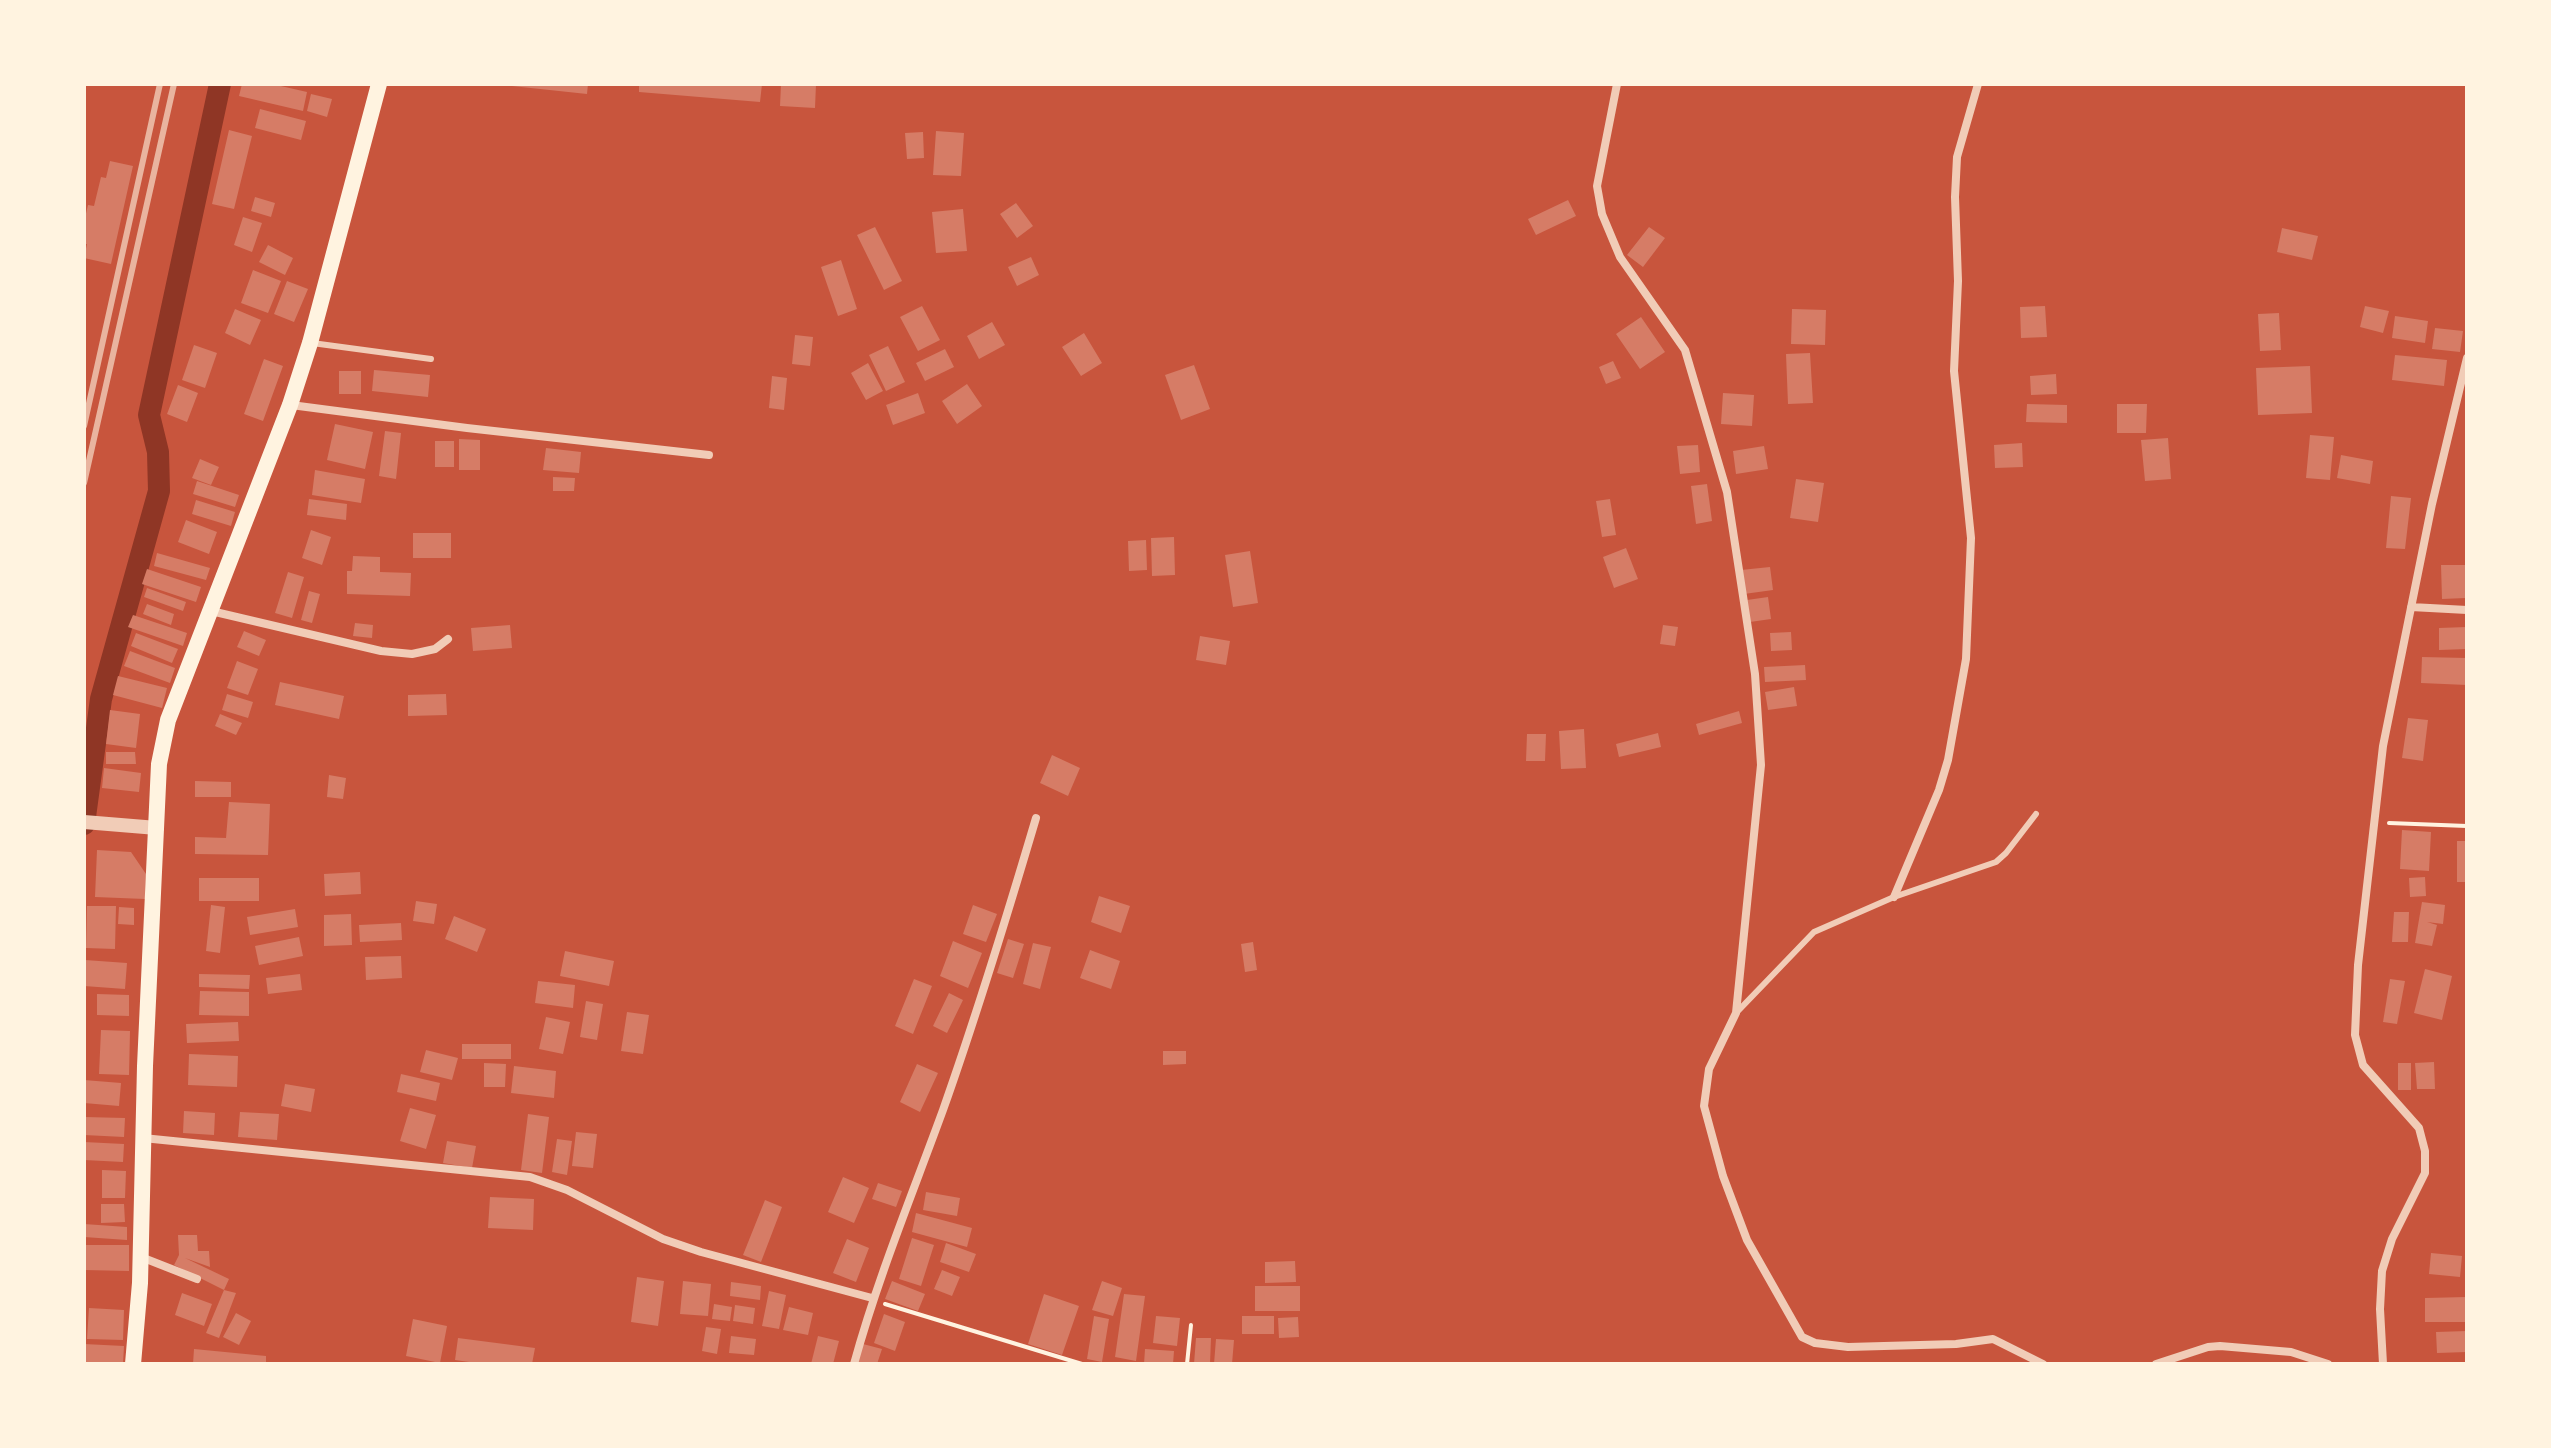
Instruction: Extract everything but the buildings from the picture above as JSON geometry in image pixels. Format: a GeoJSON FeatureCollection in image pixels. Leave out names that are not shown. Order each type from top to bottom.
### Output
{"type":"FeatureCollection","features":[{"type":"Feature","properties":{"kind":"main road"},"geometry":{"type":"LineString","coordinates":[[133,1364],[141,1256],[159,764],[168,720],[290,405],[310,343],[379,84]]}},
{"type":"Feature","properties":{"kind":"street"},"geometry":{"type":"LineString","coordinates":[[1617,84],[1597,186],[1598,201],[1620,257],[1685,350],[1727,492],[1755,674],[1761,765],[1736,1013],[1709,1069],[1704,1106],[1723,1176],[1747,1240],[1802,1337],[1815,1343],[1848,1347],[1956,1344],[1993,1339],[2043,1364]]}},
{"type":"Feature","properties":{"kind":"street"},"geometry":{"type":"LineString","coordinates":[[1894,897],[1939,790],[1948,760],[1966,659],[1971,538],[1954,371],[1958,281],[1955,197],[1957,157],[1978,84]]}},
{"type":"Feature","properties":{"kind":"street"},"geometry":{"type":"LineString","coordinates":[[2383,1364],[2380,1309],[2382,1271],[2392,1239],[2425,1173],[2425,1151],[2419,1128],[2363,1065],[2355,1035],[2358,965],[2383,746],[2432,504],[2464,382],[2467,358]]}},
{"type":"Feature","properties":{"kind":"street"},"geometry":{"type":"LineString","coordinates":[[290,405],[709,455]]}},
{"type":"Feature","properties":{"kind":"street"},"geometry":{"type":"LineString","coordinates":[[2411,607],[2467,610]]}},
{"type":"Feature","properties":{"kind":"street"},"geometry":{"type":"LineString","coordinates":[[210,610],[381,651],[412,654],[435,649],[448,639]]}},
{"type":"Feature","properties":{"kind":"street"},"geometry":{"type":"LineString","coordinates":[[854,1364],[872,1298],[943,1109],[1001,937],[1036,818]]}},
{"type":"Feature","properties":{"kind":"street"},"geometry":{"type":"LineString","coordinates":[[84,822],[157,828]]}},
{"type":"Feature","properties":{"kind":"street"},"geometry":{"type":"LineString","coordinates":[[143,1138],[530,1177],[567,1190],[663,1239],[872,1298]]}},
{"type":"Feature","properties":{"kind":"street"},"geometry":{"type":"LineString","coordinates":[[141,1256],[197,1279]]}},
{"type":"Feature","properties":{"kind":"street"},"geometry":{"type":"LineString","coordinates":[[2156,1364],[2220,1346],[2291,1352],[2328,1364]]}},
{"type":"Feature","properties":{"kind":"street"},"geometry":{"type":"LineString","coordinates":[[2291,1352],[2292,1364]]}},
{"type":"Feature","properties":{"kind":"street"},"geometry":{"type":"LineString","coordinates":[[2188,1354],[2189,1364]]}},
{"type":"Feature","properties":{"kind":"lane"},"geometry":{"type":"LineString","coordinates":[[310,343],[431,359]]}},
{"type":"Feature","properties":{"kind":"lane"},"geometry":{"type":"LineString","coordinates":[[1736,1013],[1814,932],[1894,897],[1996,862],[2036,814]]}},
{"type":"Feature","properties":{"kind":"path"},"geometry":{"type":"LineString","coordinates":[[2375,822],[2467,826]]}},
{"type":"Feature","properties":{"kind":"path"},"geometry":{"type":"LineString","coordinates":[[872,1298],[1063,1361],[1082,1364]]}},
{"type":"Feature","properties":{"kind":"path"},"geometry":{"type":"LineString","coordinates":[[1187,1364],[1191,1325]]}},
{"type":"Feature","properties":{"kind":"waterway"},"geometry":{"type":"LineString","coordinates":[[84,824],[101,699],[159,491],[158,452],[149,415],[220,84]]}},
{"type":"Feature","properties":{"kind":"railway"},"geometry":{"type":"LineString","coordinates":[[84,426],[160,84]]}},
{"type":"Feature","properties":{"kind":"railway"},"geometry":{"type":"LineString","coordinates":[[84,483],[174,84]]}}]}
